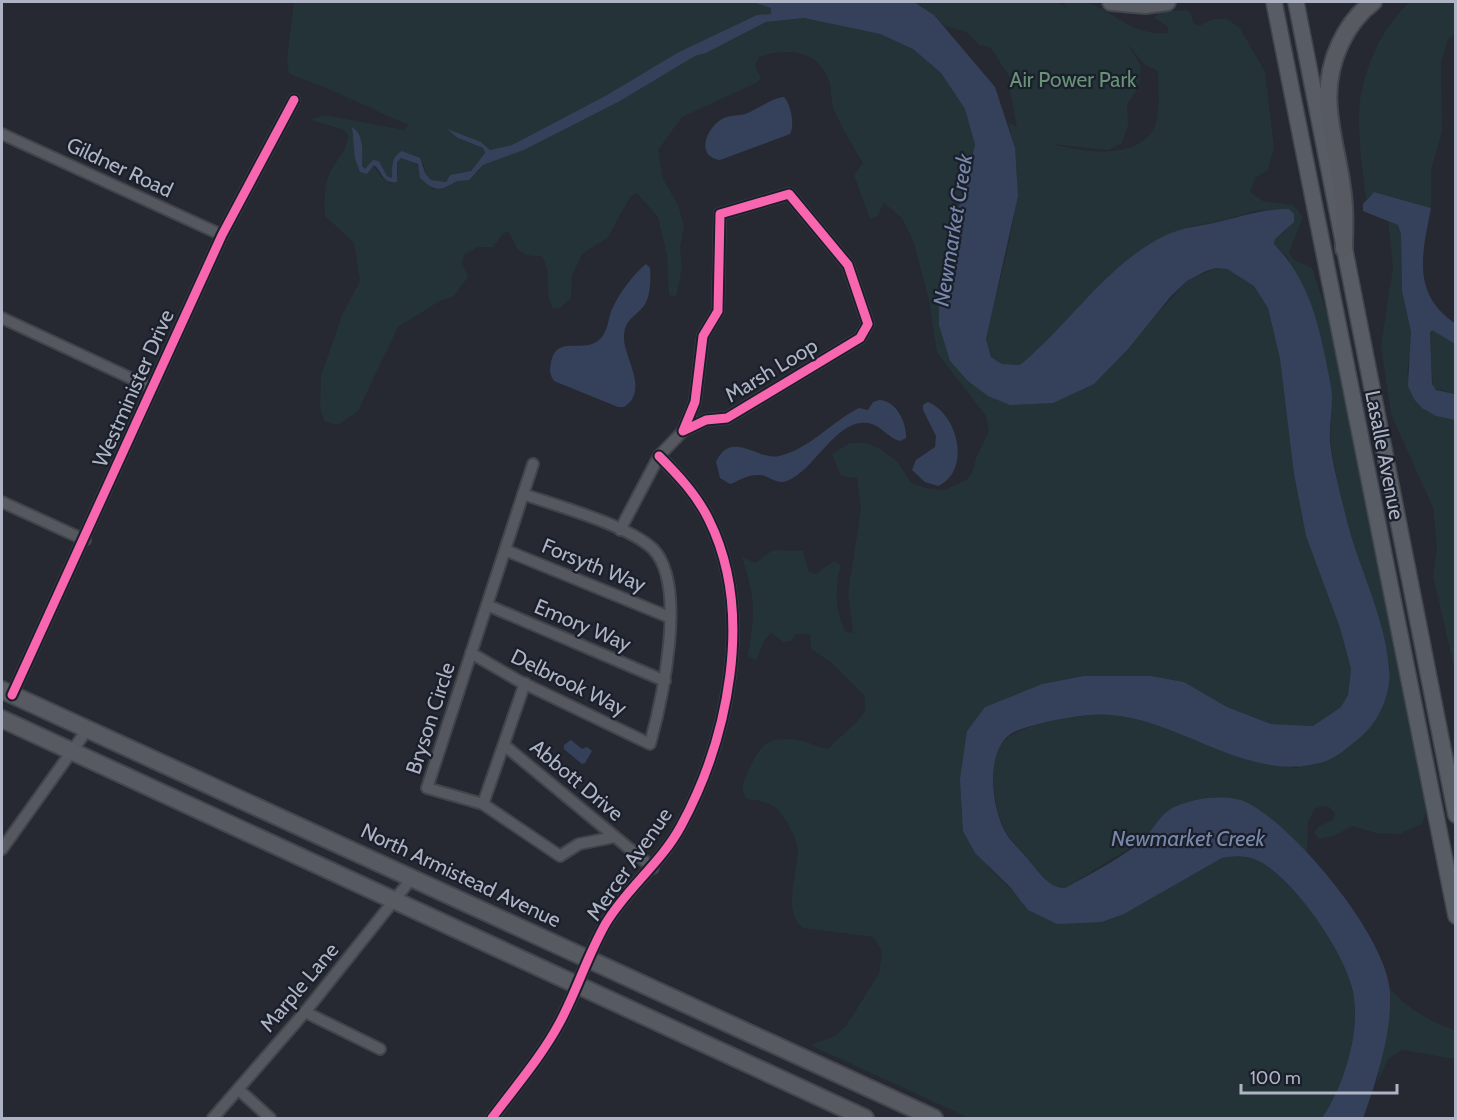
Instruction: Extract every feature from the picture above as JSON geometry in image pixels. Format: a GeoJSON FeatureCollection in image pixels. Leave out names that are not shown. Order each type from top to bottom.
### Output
{"type":"FeatureCollection","features":[{"type":"Feature","properties":{"kind":"main road"},"geometry":{"type":"LineString","coordinates":[[1111,2],[1145,5],[1167,2]]}},
{"type":"Feature","properties":{"kind":"main road","name":"Lasalle Avenue"},"geometry":{"type":"LineString","coordinates":[[1274,2],[1455,916]]}},
{"type":"Feature","properties":{"kind":"main road","name":"Lasalle Avenue"},"geometry":{"type":"LineString","coordinates":[[1296,2],[1455,815]]}},
{"type":"Feature","properties":{"kind":"main road"},"geometry":{"type":"LineString","coordinates":[[1344,249],[1344,206],[1327,110],[1328,84],[1332,61],[1350,24],[1373,2]]}},
{"type":"Feature","properties":{"kind":"main road","name":"North Armistead Avenue"},"geometry":{"type":"LineString","coordinates":[[7,692],[590,958],[934,1119]]}},
{"type":"Feature","properties":{"kind":"main road"},"geometry":{"type":"LineString","coordinates":[[2,719],[865,1119]]}},
{"type":"Feature","properties":{"kind":"street","name":"Westminister Drive"},"geometry":{"type":"LineString","coordinates":[[7,692],[85,540],[222,235],[294,100]]}},
{"type":"Feature","properties":{"kind":"street","name":"Gildner Road"},"geometry":{"type":"LineString","coordinates":[[2,134],[222,235]]}},
{"type":"Feature","properties":{"kind":"street","name":"Marsh Loop"},"geometry":{"type":"LineString","coordinates":[[658,456],[683,430],[695,402],[703,336],[718,311],[720,214],[789,194],[848,265],[868,324],[860,338],[727,418],[706,420],[683,430]]}},
{"type":"Feature","properties":{"kind":"street"},"geometry":{"type":"LineString","coordinates":[[2,318],[153,388]]}},
{"type":"Feature","properties":{"kind":"street"},"geometry":{"type":"LineString","coordinates":[[620,530],[658,456]]}},
{"type":"Feature","properties":{"kind":"street","name":"Mercer Avenue"},"geometry":{"type":"LineString","coordinates":[[492,1119],[556,1030],[613,912],[653,868],[681,828],[715,748],[730,686],[732,637],[726,577],[710,521],[687,486],[658,456]]}},
{"type":"Feature","properties":{"kind":"street","name":"Bryson Circle"},"geometry":{"type":"LineString","coordinates":[[533,464],[426,788],[483,804],[560,856],[579,844],[614,837]]}},
{"type":"Feature","properties":{"kind":"street"},"geometry":{"type":"LineString","coordinates":[[523,494],[620,530],[651,547],[661,559],[668,580],[671,651],[665,681]]}},
{"type":"Feature","properties":{"kind":"street"},"geometry":{"type":"LineString","coordinates":[[2,502],[85,540]]}},
{"type":"Feature","properties":{"kind":"street","name":"Forsyth Way"},"geometry":{"type":"LineString","coordinates":[[505,550],[669,617]]}},
{"type":"Feature","properties":{"kind":"street","name":"Emory Way"},"geometry":{"type":"LineString","coordinates":[[487,604],[665,681]]}},
{"type":"Feature","properties":{"kind":"street","name":"Delbrook Way"},"geometry":{"type":"LineString","coordinates":[[471,653],[525,683],[650,744],[665,681]]}},
{"type":"Feature","properties":{"kind":"street"},"geometry":{"type":"LineString","coordinates":[[483,804],[525,683]]}},
{"type":"Feature","properties":{"kind":"street"},"geometry":{"type":"LineString","coordinates":[[2,849],[73,752],[87,729]]}},
{"type":"Feature","properties":{"kind":"street","name":"Abbott Drive"},"geometry":{"type":"LineString","coordinates":[[504,745],[653,868]]}},
{"type":"Feature","properties":{"kind":"street","name":"Marple Lane"},"geometry":{"type":"LineString","coordinates":[[213,1119],[305,1012],[412,878]]}},
{"type":"Feature","properties":{"kind":"street"},"geometry":{"type":"LineString","coordinates":[[305,1012],[380,1049]]}},
{"type":"Feature","properties":{"kind":"street"},"geometry":{"type":"LineString","coordinates":[[238,1089],[270,1119]]}},
{"type":"Feature","properties":{"kind":"green space"},"geometry":{"type":"Polygon","coordinates":[[[294,2],[753,2],[772,8],[771,14],[757,16],[677,53],[607,95],[512,145],[490,150],[481,142],[458,138],[483,148],[485,153],[471,171],[450,175],[446,182],[431,180],[425,173],[424,165],[405,152],[397,155],[394,160],[392,178],[387,176],[379,161],[365,170],[362,166],[362,140],[351,131],[355,143],[355,159],[367,174],[373,165],[382,178],[391,183],[398,175],[397,162],[401,158],[407,159],[421,169],[433,190],[478,172],[483,165],[524,150],[620,101],[695,56],[706,53],[766,22],[804,18],[880,34],[913,49],[941,73],[965,109],[975,145],[945,261],[950,361],[1093,384],[1187,281],[1216,268],[1227,269],[1254,286],[1268,308],[1280,359],[1294,474],[1306,536],[1340,628],[1351,669],[1348,695],[1341,707],[1313,726],[1271,724],[1227,707],[1184,682],[1151,676],[1084,676],[1042,684],[985,707],[988,867],[1018,896],[1102,922],[1124,914],[1222,858],[1246,857],[1269,867],[1300,897],[1315,916],[1340,957],[1353,992],[1355,1024],[1349,1058],[1337,1090],[1322,1118],[969,1118],[810,1045],[835,1036],[846,1026],[879,974],[882,952],[874,937],[803,928],[797,921],[792,903],[798,852],[794,836],[775,807],[747,799],[743,792],[743,783],[760,750],[771,741],[798,740],[829,749],[863,714],[865,700],[864,695],[831,662],[811,649],[810,634],[795,634],[791,641],[783,642],[771,633],[765,639],[756,660],[748,656],[753,606],[742,557],[755,563],[773,550],[803,551],[809,572],[816,574],[834,561],[841,565],[837,590],[839,616],[846,632],[853,633],[848,593],[861,509],[857,478],[841,476],[832,454],[850,443],[865,443],[879,448],[898,462],[911,483],[943,490],[967,480],[989,431],[986,416],[937,353],[929,300],[913,240],[901,217],[884,203],[877,216],[870,219],[854,175],[863,163],[835,113],[829,81],[818,62],[790,52],[759,57],[755,65],[761,78],[756,83],[682,117],[658,150],[663,179],[678,205],[684,226],[680,248],[682,267],[676,297],[669,295],[667,255],[658,217],[637,193],[630,197],[608,237],[582,254],[572,276],[571,298],[560,308],[553,308],[550,302],[547,268],[541,256],[527,255],[519,251],[508,231],[493,247],[478,247],[464,255],[462,263],[468,277],[454,296],[440,301],[398,327],[358,411],[338,425],[324,421],[320,406],[321,376],[342,315],[360,281],[354,243],[325,216],[325,197],[328,177],[346,146],[348,134],[342,129],[311,120],[324,115],[404,130],[409,125],[289,74],[287,58],[294,2]]]}},
{"type":"Feature","properties":{"kind":"green space","name":"Air Power Park"},"geometry":{"type":"Polygon","coordinates":[[[914,2],[1057,2],[1067,8],[1063,2],[1082,2],[1103,9],[1131,26],[1154,33],[1169,33],[1167,26],[1154,18],[1159,12],[1188,10],[1193,23],[1199,26],[1213,19],[1227,19],[1240,28],[1265,72],[1274,147],[1268,170],[1255,178],[1250,192],[1263,201],[1293,205],[1303,217],[1289,252],[1293,259],[1312,268],[1330,323],[1426,812],[1422,824],[1400,834],[1375,833],[1353,826],[1333,836],[1318,839],[1314,832],[1319,826],[1333,820],[1335,813],[1329,807],[1322,806],[1314,809],[1308,823],[1307,854],[1274,823],[1247,802],[1167,810],[1149,836],[1065,888],[1054,886],[1045,880],[1007,834],[1002,825],[996,801],[995,762],[1002,743],[1022,730],[1052,721],[1085,716],[1110,714],[1128,716],[1164,726],[1235,756],[1297,768],[1390,670],[1385,642],[1349,530],[1337,480],[1330,440],[1332,396],[1288,258],[1274,244],[1275,239],[1287,229],[1289,209],[1255,211],[1221,221],[1192,226],[1130,258],[1020,365],[1002,364],[991,357],[986,339],[1006,258],[1015,206],[1014,151],[1008,122],[1017,127],[1010,91],[1014,83],[990,47],[979,45],[967,32],[944,26],[934,15],[914,2]],[[1127,43],[1141,66],[1139,86],[1127,104],[1128,125],[1122,143],[1108,150],[1053,144],[1081,150],[1114,151],[1142,142],[1152,132],[1157,118],[1159,100],[1158,71],[1144,64],[1127,43]]]}},
{"type":"Feature","properties":{"kind":"green space"},"geometry":{"type":"Polygon","coordinates":[[[1410,2],[1455,2],[1455,34],[1448,39],[1441,62],[1442,131],[1431,170],[1431,208],[1375,192],[1366,199],[1361,160],[1360,105],[1367,72],[1372,56],[1389,26],[1410,2]]]}},
{"type":"Feature","properties":{"kind":"green space"},"geometry":{"type":"Polygon","coordinates":[[[1388,221],[1398,225],[1401,234],[1402,291],[1411,332],[1411,351],[1407,372],[1436,416],[1455,420],[1455,671],[1433,576],[1437,546],[1433,508],[1391,414],[1381,346],[1393,267],[1388,221]]]}},
{"type":"Feature","properties":{"kind":"green space"},"geometry":{"type":"Polygon","coordinates":[[[1432,329],[1455,344],[1455,394],[1433,388],[1430,338],[1432,329]]]}},
{"type":"Feature","properties":{"kind":"green space"},"geometry":{"type":"Polygon","coordinates":[[[1390,989],[1420,1014],[1455,1030],[1455,1059],[1402,1050],[1388,1059],[1377,1083],[1391,1005],[1390,989]]]}},
{"type":"Feature","properties":{"kind":"water","name":"Newmarket Creek"},"geometry":{"type":"Polygon","coordinates":[[[753,2],[914,2],[934,15],[995,87],[1015,148],[1018,196],[986,339],[991,357],[1002,364],[1020,365],[1106,279],[1143,248],[1164,236],[1263,211],[1289,209],[1294,214],[1294,222],[1275,239],[1274,244],[1294,270],[1309,298],[1322,344],[1332,394],[1330,442],[1335,470],[1351,536],[1377,611],[1386,649],[1389,678],[1382,708],[1365,733],[1338,754],[1326,761],[1299,766],[1271,765],[1245,759],[1165,728],[1112,715],[1077,716],[1050,721],[1016,731],[1005,738],[994,763],[994,795],[1001,824],[1007,835],[1042,876],[1055,886],[1065,888],[1141,842],[1169,810],[1193,801],[1218,798],[1244,801],[1268,816],[1290,835],[1336,886],[1356,914],[1385,968],[1390,991],[1389,1022],[1378,1073],[1363,1118],[1322,1118],[1337,1090],[1349,1058],[1355,1024],[1353,992],[1340,957],[1315,917],[1300,897],[1269,867],[1246,857],[1222,858],[1124,914],[1102,922],[1057,924],[1028,910],[1010,887],[975,853],[963,831],[960,779],[967,731],[985,707],[1042,684],[1084,676],[1151,676],[1184,682],[1227,707],[1271,724],[1313,726],[1341,707],[1348,695],[1351,669],[1340,628],[1306,536],[1294,474],[1280,359],[1268,308],[1254,286],[1227,269],[1216,268],[1206,271],[1187,281],[1171,296],[1128,349],[1094,384],[1053,403],[1010,405],[988,396],[968,381],[950,361],[939,325],[939,294],[945,261],[975,145],[965,109],[941,73],[913,49],[880,34],[804,18],[766,22],[706,53],[695,56],[620,101],[524,150],[483,165],[469,180],[456,181],[441,189],[433,188],[420,178],[418,164],[401,158],[397,162],[397,182],[388,181],[374,165],[367,174],[360,172],[355,159],[352,127],[361,139],[362,166],[365,169],[373,160],[379,161],[387,176],[392,178],[394,159],[402,151],[420,158],[425,173],[431,180],[446,182],[450,175],[471,171],[485,153],[483,148],[458,138],[447,129],[481,142],[490,150],[512,145],[607,95],[677,53],[757,15],[771,14],[771,8],[753,2]]]}},
{"type":"Feature","properties":{"kind":"water"},"geometry":{"type":"Polygon","coordinates":[[[784,97],[792,115],[790,134],[720,160],[708,154],[705,148],[706,142],[716,123],[728,117],[745,114],[784,97]]]}},
{"type":"Feature","properties":{"kind":"water"},"geometry":{"type":"Polygon","coordinates":[[[1374,192],[1431,208],[1423,257],[1426,286],[1432,300],[1456,324],[1455,344],[1432,330],[1430,333],[1432,384],[1436,390],[1455,394],[1455,420],[1436,416],[1422,408],[1414,399],[1408,386],[1411,332],[1402,291],[1401,234],[1398,225],[1363,211],[1363,204],[1374,192]]]}},
{"type":"Feature","properties":{"kind":"water"},"geometry":{"type":"Polygon","coordinates":[[[646,264],[650,268],[650,289],[647,300],[629,321],[624,332],[625,346],[635,383],[635,392],[631,400],[624,407],[618,407],[554,381],[550,366],[554,354],[564,346],[586,345],[600,339],[605,333],[618,297],[646,264]]]}},
{"type":"Feature","properties":{"kind":"water"},"geometry":{"type":"Polygon","coordinates":[[[879,400],[891,404],[899,413],[905,426],[906,438],[900,441],[873,424],[857,424],[846,428],[836,436],[807,466],[787,481],[780,482],[755,475],[730,484],[720,478],[716,462],[722,452],[729,448],[745,448],[771,456],[790,453],[801,448],[859,408],[868,410],[873,402],[879,400]]]}},
{"type":"Feature","properties":{"kind":"water"},"geometry":{"type":"Polygon","coordinates":[[[928,402],[938,408],[947,418],[957,443],[958,456],[955,468],[949,479],[938,486],[925,482],[912,470],[916,460],[935,447],[936,436],[923,410],[923,405],[928,402]]]}},
{"type":"Feature","properties":{"kind":"water"},"geometry":{"type":"Polygon","coordinates":[[[571,740],[582,749],[587,747],[592,751],[585,763],[582,764],[564,749],[564,745],[571,740]]]}},
{"type":"Feature","properties":{"kind":"cycle path"},"geometry":{"type":"LineString","coordinates":[[12,695],[222,235],[294,100]]}},
{"type":"Feature","properties":{"kind":"cycle path"},"geometry":{"type":"LineString","coordinates":[[789,194],[848,265],[868,324],[860,338],[727,418],[706,420],[683,431],[695,402],[703,336],[718,311],[720,214],[789,194]]}},
{"type":"Feature","properties":{"kind":"cycle path"},"geometry":{"type":"LineString","coordinates":[[492,1118],[553,1035],[614,910],[664,852],[681,826],[698,792],[712,755],[723,715],[730,675],[733,635],[731,595],[723,556],[709,520],[699,502],[659,456]]}}]}
